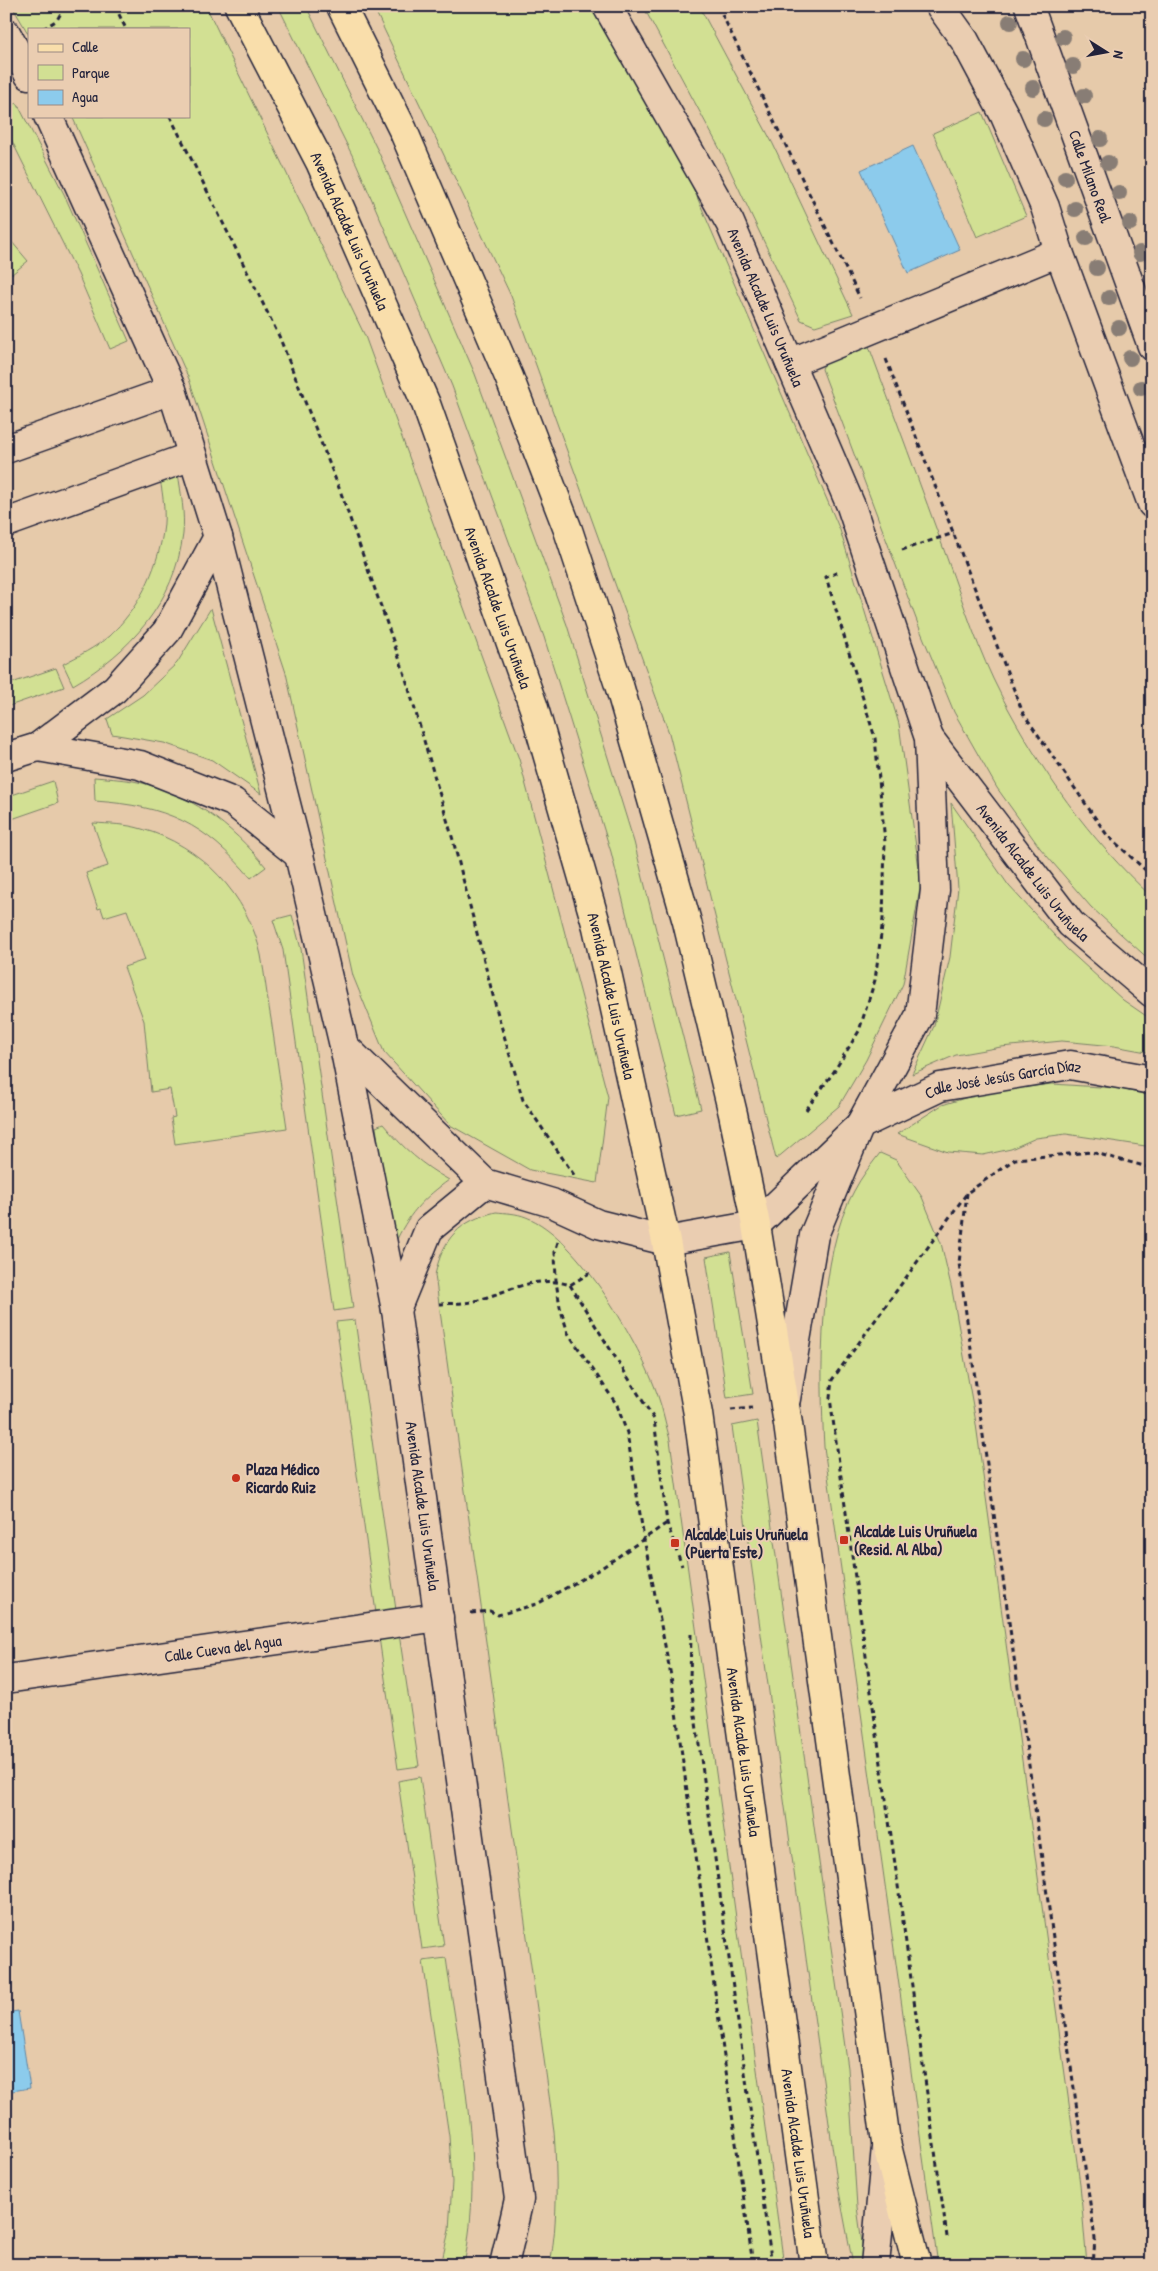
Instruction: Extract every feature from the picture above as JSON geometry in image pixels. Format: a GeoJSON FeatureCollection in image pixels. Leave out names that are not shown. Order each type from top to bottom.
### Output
{"type":"FeatureCollection","features":[{"type":"Feature","properties":{"kind":"main road","name":"Avenida Alcalde Luis Uruñuela"},"geometry":{"type":"LineString","coordinates":[[239,6],[320,162],[426,404],[534,708],[597,927],[666,1241],[698,1414],[815,2257]]}},
{"type":"Feature","properties":{"kind":"main road","name":"Avenida Alcalde Luis Uruñuela"},"geometry":{"type":"LineString","coordinates":[[341,6],[407,139],[509,377],[568,530],[619,685],[687,922],[733,1114],[756,1225],[785,1403],[886,2142],[918,2265]]}},
{"type":"Feature","properties":{"kind":"street","name":"Avenida Alcalde Luis Uruñuela"},"geometry":{"type":"LineString","coordinates":[[607,6],[730,223],[851,506],[929,738],[935,890],[920,1015],[860,1125],[814,1235],[785,1403]]}},
{"type":"Feature","properties":{"kind":"street"},"geometry":{"type":"LineString","coordinates":[[940,6],[964,41],[1005,116],[1045,207],[1059,252],[1152,504]]}},
{"type":"Feature","properties":{"kind":"street","name":"Calle Milano Real"},"geometry":{"type":"LineString","coordinates":[[1030,7],[1152,346]]}},
{"type":"Feature","properties":{"kind":"street"},"geometry":{"type":"LineString","coordinates":[[6,33],[28,73]]}},
{"type":"Feature","properties":{"kind":"street","name":"Avenida Alcalde Luis Uruñuela"},"geometry":{"type":"LineString","coordinates":[[49,118],[172,390],[218,538],[299,855],[344,1046],[396,1310],[519,2199],[504,2265]]}},
{"type":"Feature","properties":{"kind":"street"},"geometry":{"type":"LineString","coordinates":[[790,363],[874,326],[1059,252]]}},
{"type":"Feature","properties":{"kind":"street"},"geometry":{"type":"LineString","coordinates":[[6,448],[172,390]]}},
{"type":"Feature","properties":{"kind":"street"},"geometry":{"type":"LineString","coordinates":[[6,523],[192,456]]}},
{"type":"Feature","properties":{"kind":"street"},"geometry":{"type":"LineString","coordinates":[[6,758],[38,746],[115,690],[167,631],[218,538]]}},
{"type":"Feature","properties":{"kind":"street","name":"Avenida Alcalde Luis Uruñuela"},"geometry":{"type":"LineString","coordinates":[[929,738],[1071,924],[1152,993]]}},
{"type":"Feature","properties":{"kind":"street"},"geometry":{"type":"LineString","coordinates":[[38,746],[140,765],[233,802],[299,855]]}},
{"type":"Feature","properties":{"kind":"street"},"geometry":{"type":"LineString","coordinates":[[344,1046],[485,1183],[552,1203],[598,1224],[666,1241],[756,1225]]}},
{"type":"Feature","properties":{"kind":"street","name":"Calle José Jesús García Díaz"},"geometry":{"type":"LineString","coordinates":[[860,1125],[940,1087],[1070,1065],[1152,1080]]}},
{"type":"Feature","properties":{"kind":"street","name":"Avenida Alcalde Luis Uruñuela"},"geometry":{"type":"LineString","coordinates":[[756,1225],[860,1125]]}},
{"type":"Feature","properties":{"kind":"street"},"geometry":{"type":"LineString","coordinates":[[396,1310],[429,1229],[485,1183]]}},
{"type":"Feature","properties":{"kind":"street","name":"Calle Cueva del Agua"},"geometry":{"type":"LineString","coordinates":[[6,1679],[439,1617]]}},
{"type":"Feature","properties":{"kind":"street"},"geometry":{"type":"LineString","coordinates":[[875,2265],[886,2142]]}},
{"type":"Feature","properties":{"kind":"path"},"geometry":{"type":"LineString","coordinates":[[45,28],[57,20],[65,6]]}},
{"type":"Feature","properties":{"kind":"path"},"geometry":{"type":"LineString","coordinates":[[115,6],[126,28]]}},
{"type":"Feature","properties":{"kind":"path"},"geometry":{"type":"LineString","coordinates":[[718,6],[874,326],[1023,713],[1107,835],[1152,876]]}},
{"type":"Feature","properties":{"kind":"path"},"geometry":{"type":"LineString","coordinates":[[171,118],[279,336],[341,493],[404,672],[454,840],[498,1015],[523,1100],[575,1176],[574,1181]]}},
{"type":"Feature","properties":{"kind":"path"},"geometry":{"type":"LineString","coordinates":[[806,1110],[833,1073],[859,1031],[875,980],[883,919],[884,842],[875,738],[826,577],[954,532]]}},
{"type":"Feature","properties":{"kind":"path"},"geometry":{"type":"LineString","coordinates":[[948,2245],[830,1398],[832,1380],[967,1193],[1015,1159],[1091,1152],[1152,1168]]}},
{"type":"Feature","properties":{"kind":"path"},"geometry":{"type":"LineString","coordinates":[[967,1193],[959,1263],[1095,2240],[1093,2265]]}},
{"type":"Feature","properties":{"kind":"path"},"geometry":{"type":"LineString","coordinates":[[558,1240],[555,1252],[556,1280],[560,1307],[568,1333],[617,1405],[627,1433],[644,1539],[671,1676],[753,2265]]}},
{"type":"Feature","properties":{"kind":"path"},"geometry":{"type":"LineString","coordinates":[[570,1285],[588,1274],[588,1272]]}},
{"type":"Feature","properties":{"kind":"path"},"geometry":{"type":"LineString","coordinates":[[440,1304],[472,1301],[541,1280],[556,1280],[570,1285],[654,1418],[667,1523],[683,1572]]}},
{"type":"Feature","properties":{"kind":"path"},"geometry":{"type":"LineString","coordinates":[[729,1411],[755,1407]]}},
{"type":"Feature","properties":{"kind":"path"},"geometry":{"type":"LineString","coordinates":[[439,1617],[490,1611],[498,1615],[537,1604],[600,1569],[667,1523]]}},
{"type":"Feature","properties":{"kind":"path"},"geometry":{"type":"LineString","coordinates":[[690,1626],[690,1680],[772,2265]]}},
{"type":"Feature","properties":{"kind":"green space"},"geometry":{"type":"Polygon","coordinates":[[[12,6],[206,6],[365,336],[519,759],[608,1097],[597,1183],[530,1170],[450,1125],[384,1052],[353,976],[286,673],[189,379],[73,118],[190,118],[190,28],[28,28],[28,33],[12,6]]]}},
{"type":"Feature","properties":{"kind":"green space"},"geometry":{"type":"Polygon","coordinates":[[[278,6],[306,6],[379,153],[475,374],[567,625],[634,842],[701,1109],[676,1115],[611,852],[544,637],[452,386],[357,165],[278,6]]]}},
{"type":"Feature","properties":{"kind":"green space"},"geometry":{"type":"Polygon","coordinates":[[[373,6],[590,6],[685,169],[840,530],[899,724],[921,883],[903,984],[866,1060],[839,1106],[776,1159],[669,733],[511,296],[373,6]]]}},
{"type":"Feature","properties":{"kind":"green space"},"geometry":{"type":"Polygon","coordinates":[[[643,6],[699,6],[773,144],[853,314],[815,326],[801,320],[723,155],[643,6]]]}},
{"type":"Feature","properties":{"kind":"green space"},"geometry":{"type":"Polygon","coordinates":[[[17,103],[64,194],[129,341],[110,349],[78,274],[6,129],[6,108],[17,103]]]}},
{"type":"Feature","properties":{"kind":"green space"},"geometry":{"type":"Polygon","coordinates":[[[982,112],[1026,216],[977,237],[933,133],[982,112]]]}},
{"type":"Feature","properties":{"kind":"green space"},"geometry":{"type":"Polygon","coordinates":[[[6,235],[28,261],[12,274],[6,267],[6,235]]]}},
{"type":"Feature","properties":{"kind":"green space"},"geometry":{"type":"Polygon","coordinates":[[[867,341],[972,629],[1001,695],[1049,777],[1107,852],[1152,897],[1152,962],[1091,907],[1040,848],[997,788],[954,712],[921,632],[822,369],[828,354],[867,341]]]}},
{"type":"Feature","properties":{"kind":"green space"},"geometry":{"type":"Polygon","coordinates":[[[178,473],[183,511],[183,534],[178,559],[160,603],[131,641],[94,672],[73,685],[63,664],[109,636],[129,614],[145,588],[156,561],[164,526],[160,479],[178,473]]]}},
{"type":"Feature","properties":{"kind":"green space"},"geometry":{"type":"Polygon","coordinates":[[[211,608],[261,794],[212,760],[164,743],[112,734],[107,719],[143,695],[177,663],[211,608]]]}},
{"type":"Feature","properties":{"kind":"green space"},"geometry":{"type":"Polygon","coordinates":[[[56,668],[64,687],[6,707],[6,685],[56,668]]]}},
{"type":"Feature","properties":{"kind":"green space"},"geometry":{"type":"Polygon","coordinates":[[[94,777],[133,781],[153,786],[190,802],[223,824],[266,867],[251,878],[217,843],[182,821],[143,807],[95,801],[94,777]]]}},
{"type":"Feature","properties":{"kind":"green space"},"geometry":{"type":"Polygon","coordinates":[[[53,781],[58,803],[6,821],[6,797],[53,781]]]}},
{"type":"Feature","properties":{"kind":"green space"},"geometry":{"type":"Polygon","coordinates":[[[951,803],[1009,886],[1067,949],[1123,1000],[1152,1020],[1152,1053],[1114,1046],[1062,1041],[1001,1047],[956,1055],[912,1074],[934,1026],[950,957],[958,888],[951,803]]]}},
{"type":"Feature","properties":{"kind":"green space"},"geometry":{"type":"Polygon","coordinates":[[[93,823],[118,824],[142,829],[184,847],[202,860],[233,893],[255,933],[261,955],[287,1128],[175,1144],[171,1118],[175,1117],[170,1089],[151,1092],[144,1021],[124,967],[145,960],[127,910],[104,917],[101,908],[98,909],[86,873],[108,866],[93,823]]]}},
{"type":"Feature","properties":{"kind":"green space"},"geometry":{"type":"Polygon","coordinates":[[[292,915],[301,949],[353,1308],[334,1311],[283,950],[273,920],[292,915]]]}},
{"type":"Feature","properties":{"kind":"green space"},"geometry":{"type":"Polygon","coordinates":[[[1052,1084],[1116,1088],[1152,1096],[1152,1147],[1066,1134],[1036,1138],[1011,1149],[983,1155],[948,1152],[897,1134],[942,1105],[985,1092],[1052,1084]]]}},
{"type":"Feature","properties":{"kind":"green space"},"geometry":{"type":"Polygon","coordinates":[[[383,1124],[413,1155],[449,1180],[419,1206],[397,1239],[391,1238],[376,1127],[383,1124]]]}},
{"type":"Feature","properties":{"kind":"green space"},"geometry":{"type":"Polygon","coordinates":[[[880,1153],[896,1160],[922,1197],[941,1243],[952,1290],[975,1417],[1080,2184],[1087,2265],[938,2265],[824,1447],[822,1351],[828,1281],[834,1248],[842,1217],[854,1191],[880,1153]]]}},
{"type":"Feature","properties":{"kind":"green space"},"geometry":{"type":"Polygon","coordinates":[[[496,1212],[526,1217],[546,1228],[566,1246],[586,1269],[622,1322],[638,1350],[658,1396],[670,1440],[784,2265],[550,2265],[556,2198],[554,2131],[435,1275],[443,1251],[455,1233],[472,1220],[496,1212]]]}},
{"type":"Feature","properties":{"kind":"green space"},"geometry":{"type":"Polygon","coordinates":[[[730,1252],[753,1394],[727,1398],[706,1257],[730,1252]]]}},
{"type":"Feature","properties":{"kind":"green space"},"geometry":{"type":"Polygon","coordinates":[[[355,1320],[396,1610],[376,1613],[336,1322],[355,1320]]]}},
{"type":"Feature","properties":{"kind":"green space"},"geometry":{"type":"Polygon","coordinates":[[[757,1421],[848,2068],[857,2207],[865,2265],[853,2265],[837,2181],[732,1426],[757,1421]]]}},
{"type":"Feature","properties":{"kind":"green space"},"geometry":{"type":"Polygon","coordinates":[[[399,1634],[419,1766],[398,1769],[379,1637],[399,1634]]]}},
{"type":"Feature","properties":{"kind":"green space"},"geometry":{"type":"Polygon","coordinates":[[[420,1777],[444,1946],[422,1949],[398,1781],[420,1777]]]}},
{"type":"Feature","properties":{"kind":"green space"},"geometry":{"type":"Polygon","coordinates":[[[446,1958],[468,2111],[471,2150],[470,2227],[464,2265],[441,2265],[449,2230],[452,2182],[449,2136],[423,1961],[446,1958]]]}},
{"type":"Feature","properties":{"kind":"water"},"geometry":{"type":"Polygon","coordinates":[[[913,146],[960,250],[908,273],[861,170],[913,146]]]}},
{"type":"Feature","properties":{"kind":"water"},"geometry":{"type":"Polygon","coordinates":[[[18,2011],[30,2088],[6,2092],[6,2013],[18,2011]]]}},
{"type":"Feature","properties":{"kind":"place","name":"Plaza Médico Ricardo Ruiz"},"geometry":{"type":"Point","coordinates":[236,1478]}},
{"type":"Feature","properties":{"kind":"place","name":"Alcalde Luis Uruñuela (Resid. Al Alba)"},"geometry":{"type":"Point","coordinates":[844,1540]}},
{"type":"Feature","properties":{"kind":"place","name":"Alcalde Luis Uruñuela (Puerta Este)"},"geometry":{"type":"Point","coordinates":[675,1543]}}]}
